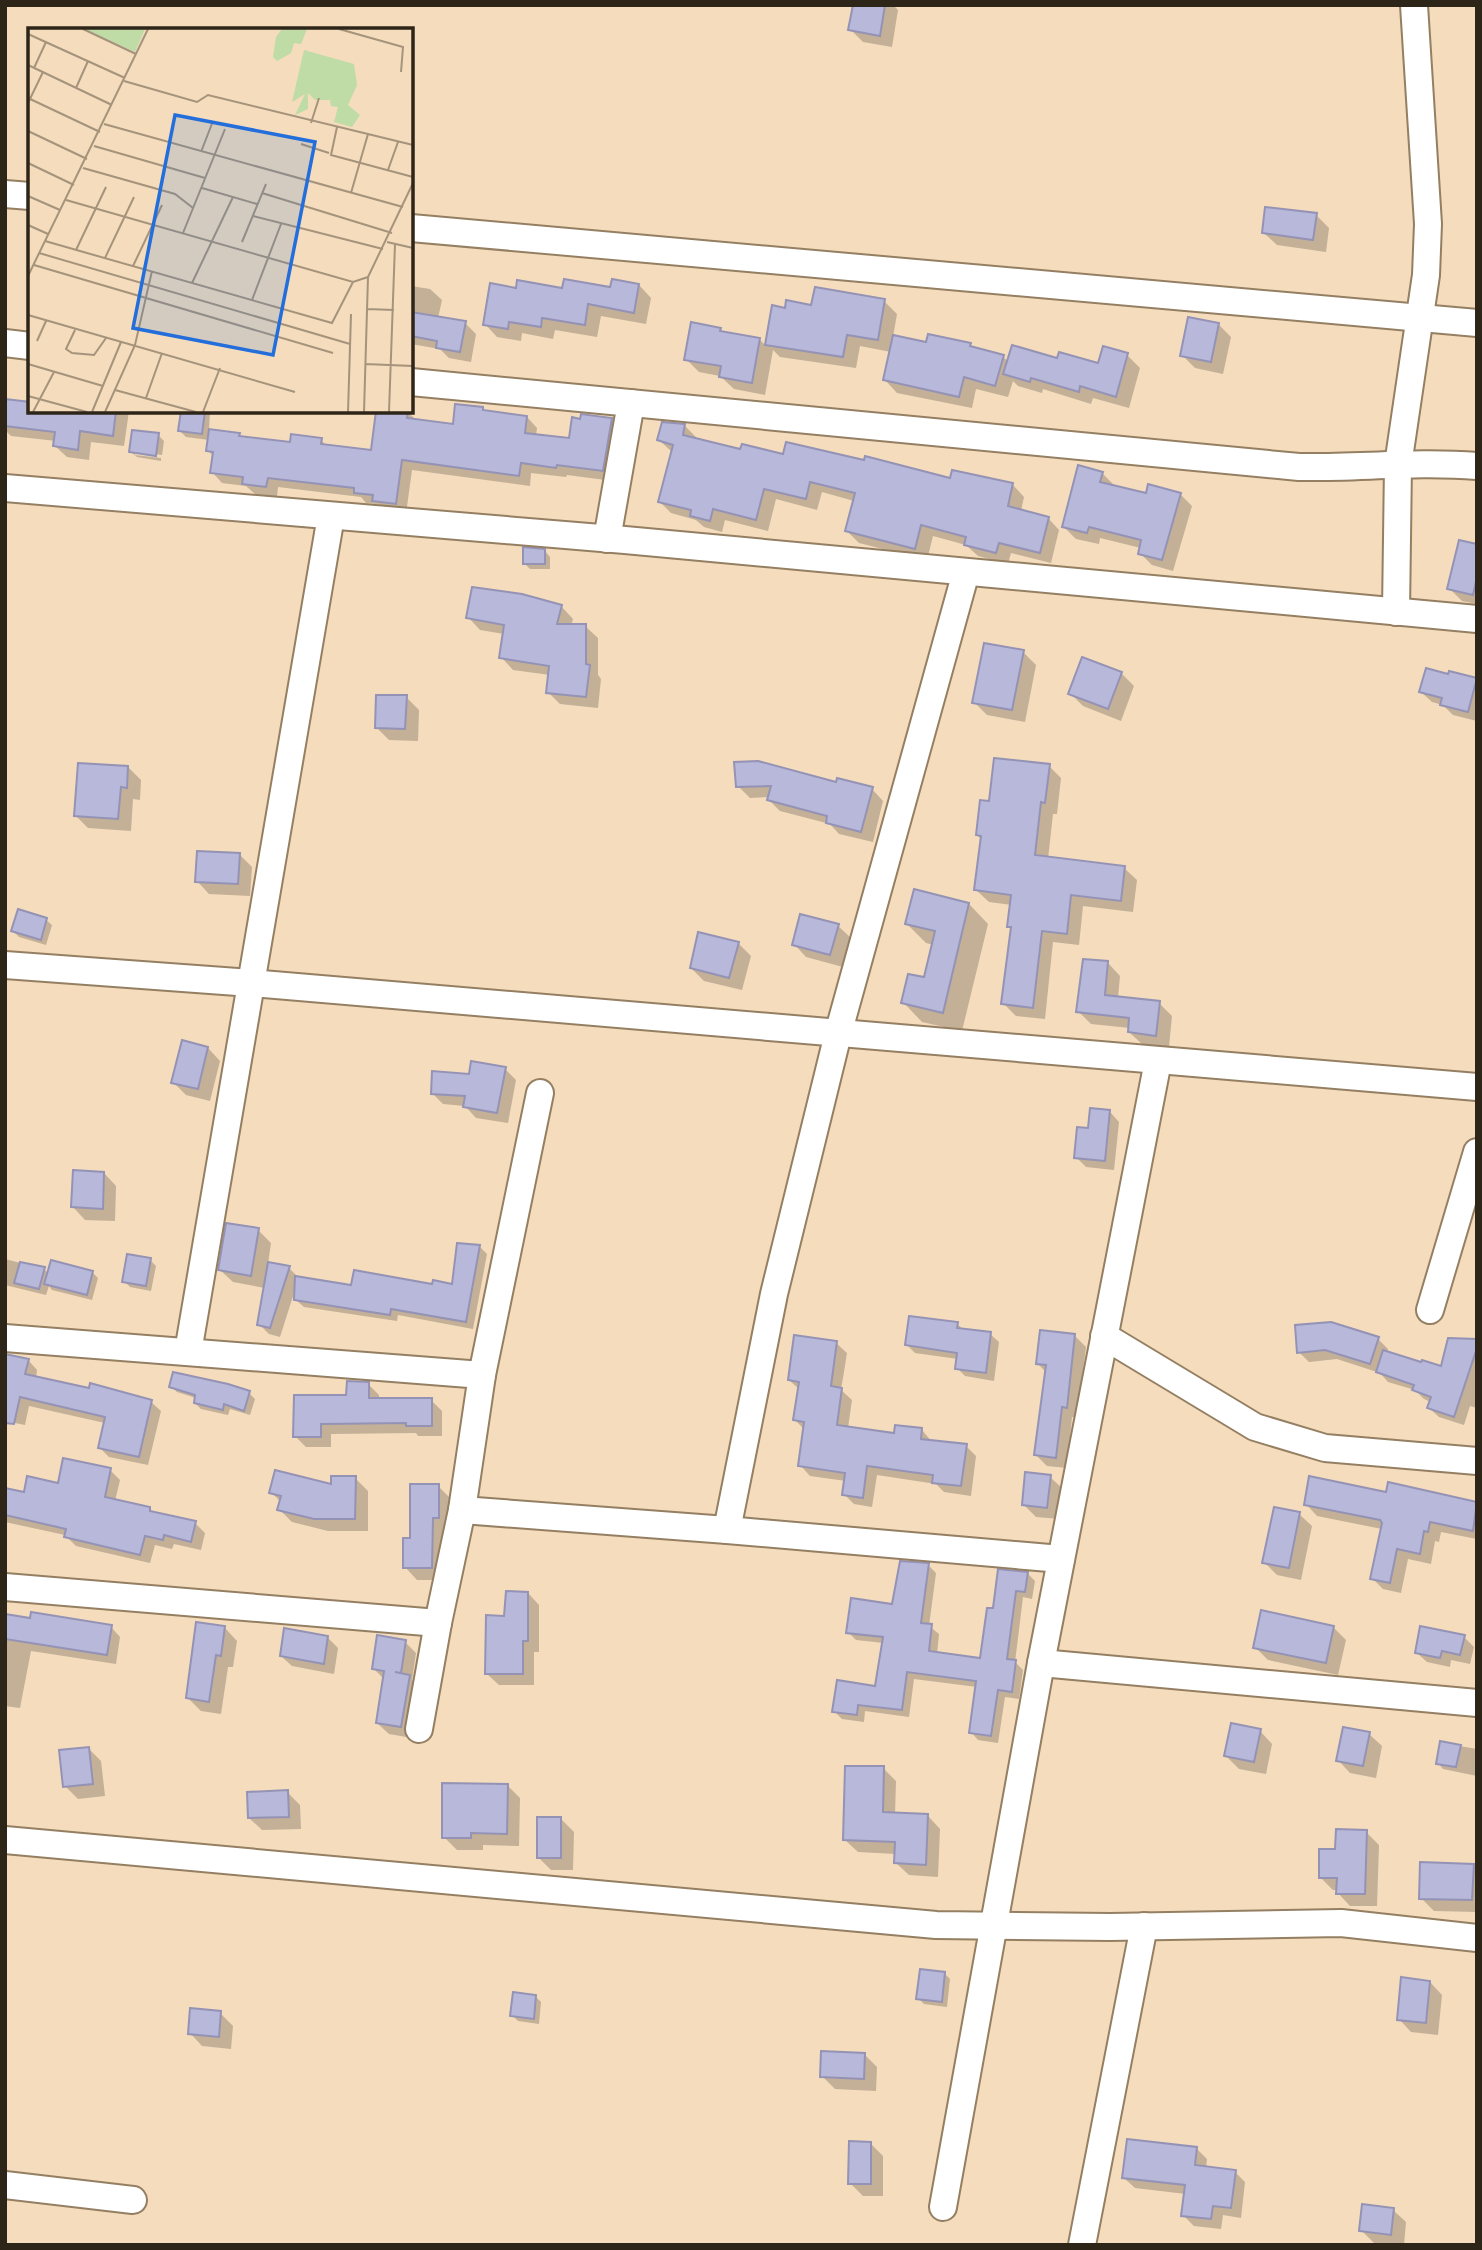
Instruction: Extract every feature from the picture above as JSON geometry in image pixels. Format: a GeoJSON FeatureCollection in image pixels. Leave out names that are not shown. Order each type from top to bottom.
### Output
{"type":"FeatureCollection","features":[{"type":"Feature","properties":{"kind":"street"},"geometry":{"type":"LineString","coordinates":[[1396,612],[1398,464],[1426,275],[1428,224],[1414,5]]}},
{"type":"Feature","properties":{"kind":"street"},"geometry":{"type":"LineString","coordinates":[[5,194],[28,196]]}},
{"type":"Feature","properties":{"kind":"street"},"geometry":{"type":"LineString","coordinates":[[413,228],[1477,323]]}},
{"type":"Feature","properties":{"kind":"street"},"geometry":{"type":"LineString","coordinates":[[5,343],[28,346]]}},
{"type":"Feature","properties":{"kind":"street"},"geometry":{"type":"LineString","coordinates":[[413,382],[1299,467],[1435,462],[1477,466]]}},
{"type":"Feature","properties":{"kind":"street"},"geometry":{"type":"LineString","coordinates":[[607,539],[631,403]]}},
{"type":"Feature","properties":{"kind":"street"},"geometry":{"type":"LineString","coordinates":[[5,488],[607,539],[1477,619]]}},
{"type":"Feature","properties":{"kind":"street"},"geometry":{"type":"LineString","coordinates":[[188,1352],[331,516]]}},
{"type":"Feature","properties":{"kind":"street"},"geometry":{"type":"LineString","coordinates":[[727,1530],[774,1294],[838,1034],[966,572]]}},
{"type":"Feature","properties":{"kind":"street"},"geometry":{"type":"LineString","coordinates":[[5,965],[251,983],[1477,1087]]}},
{"type":"Feature","properties":{"kind":"street"},"geometry":{"type":"LineString","coordinates":[[943,2207],[1041,1663],[1158,1061]]}},
{"type":"Feature","properties":{"kind":"street"},"geometry":{"type":"LineString","coordinates":[[419,1729],[462,1510],[482,1375],[540,1093]]}},
{"type":"Feature","properties":{"kind":"street"},"geometry":{"type":"LineString","coordinates":[[1430,1310],[1477,1152]]}},
{"type":"Feature","properties":{"kind":"street"},"geometry":{"type":"LineString","coordinates":[[1104,1336],[1255,1427],[1325,1448],[1477,1461]]}},
{"type":"Feature","properties":{"kind":"street"},"geometry":{"type":"LineString","coordinates":[[5,1338],[482,1375]]}},
{"type":"Feature","properties":{"kind":"street"},"geometry":{"type":"LineString","coordinates":[[462,1510],[1061,1559]]}},
{"type":"Feature","properties":{"kind":"street"},"geometry":{"type":"LineString","coordinates":[[5,1587],[438,1623]]}},
{"type":"Feature","properties":{"kind":"street"},"geometry":{"type":"LineString","coordinates":[[1041,1663],[1477,1703]]}},
{"type":"Feature","properties":{"kind":"street"},"geometry":{"type":"LineString","coordinates":[[5,1840],[936,1925],[1341,1923],[1477,1938]]}},
{"type":"Feature","properties":{"kind":"street"},"geometry":{"type":"LineString","coordinates":[[1082,2245],[1144,1926]]}},
{"type":"Feature","properties":{"kind":"street"},"geometry":{"type":"LineString","coordinates":[[5,2185],[133,2200]]}},
{"type":"Feature","properties":{"kind":"building"},"geometry":{"type":"Polygon","coordinates":[[[853,5],[885,5],[880,36],[848,30],[853,5]]]}},
{"type":"Feature","properties":{"kind":"building"},"geometry":{"type":"Polygon","coordinates":[[[1265,207],[1317,213],[1313,240],[1262,233],[1265,207]]]}},
{"type":"Feature","properties":{"kind":"building"},"geometry":{"type":"Polygon","coordinates":[[[564,279],[610,287],[612,279],[639,284],[634,313],[588,304],[585,325],[542,318],[541,327],[509,322],[508,329],[483,325],[490,283],[516,288],[517,280],[562,288],[564,279]]]}},
{"type":"Feature","properties":{"kind":"building"},"geometry":{"type":"Polygon","coordinates":[[[815,287],[885,299],[878,340],[847,335],[843,357],[765,345],[772,305],[785,308],[786,300],[811,305],[815,287]]]}},
{"type":"Feature","properties":{"kind":"building"},"geometry":{"type":"Polygon","coordinates":[[[413,312],[466,321],[460,352],[436,348],[437,341],[413,336],[413,312]]]}},
{"type":"Feature","properties":{"kind":"building"},"geometry":{"type":"Polygon","coordinates":[[[1188,317],[1219,323],[1211,362],[1180,356],[1188,317]]]}},
{"type":"Feature","properties":{"kind":"building"},"geometry":{"type":"Polygon","coordinates":[[[691,322],[721,328],[720,331],[760,338],[752,383],[719,377],[721,366],[684,360],[691,322]]]}},
{"type":"Feature","properties":{"kind":"building"},"geometry":{"type":"Polygon","coordinates":[[[928,334],[971,343],[970,346],[1004,355],[995,386],[964,377],[959,397],[883,380],[893,335],[926,342],[928,334]]]}},
{"type":"Feature","properties":{"kind":"building"},"geometry":{"type":"Polygon","coordinates":[[[1012,345],[1057,358],[1059,352],[1098,363],[1103,346],[1128,353],[1116,397],[1080,386],[1079,392],[1031,378],[1030,382],[1003,374],[1012,345]]]}},
{"type":"Feature","properties":{"kind":"building"},"geometry":{"type":"Polygon","coordinates":[[[5,399],[28,402],[28,413],[116,413],[113,436],[80,431],[78,450],[53,446],[55,432],[5,426],[5,399]]]}},
{"type":"Feature","properties":{"kind":"building"},"geometry":{"type":"Polygon","coordinates":[[[455,404],[527,416],[525,433],[569,438],[572,417],[580,419],[581,414],[612,418],[603,471],[521,463],[519,476],[402,460],[396,504],[372,501],[373,495],[354,493],[354,488],[268,478],[266,487],[242,484],[243,477],[210,473],[213,452],[206,451],[209,429],[240,433],[239,436],[290,442],[291,434],[322,438],[321,444],[371,450],[376,413],[408,413],[407,418],[453,424],[455,404]]]}},
{"type":"Feature","properties":{"kind":"building"},"geometry":{"type":"Polygon","coordinates":[[[181,413],[205,413],[202,434],[178,431],[181,413]]]}},
{"type":"Feature","properties":{"kind":"building"},"geometry":{"type":"Polygon","coordinates":[[[662,422],[685,424],[683,435],[740,449],[742,444],[783,454],[786,442],[864,460],[865,456],[950,478],[952,470],[1013,483],[1008,506],[1049,517],[1040,553],[999,543],[996,553],[964,545],[966,537],[921,525],[915,549],[845,531],[855,493],[810,482],[806,499],[764,489],[756,520],[713,509],[710,521],[690,516],[691,510],[658,502],[673,445],[657,440],[662,422]]]}},
{"type":"Feature","properties":{"kind":"building"},"geometry":{"type":"Polygon","coordinates":[[[132,430],[159,433],[156,456],[129,452],[132,430]]]}},
{"type":"Feature","properties":{"kind":"building"},"geometry":{"type":"Polygon","coordinates":[[[1078,465],[1103,472],[1100,482],[1146,493],[1148,484],[1181,493],[1162,560],[1138,554],[1141,540],[1089,527],[1087,533],[1062,527],[1078,465]]]}},
{"type":"Feature","properties":{"kind":"building"},"geometry":{"type":"Polygon","coordinates":[[[1459,540],[1477,544],[1477,577],[1473,595],[1447,589],[1459,540]]]}},
{"type":"Feature","properties":{"kind":"building"},"geometry":{"type":"Polygon","coordinates":[[[523,547],[545,549],[545,564],[523,564],[523,547]]]}},
{"type":"Feature","properties":{"kind":"building"},"geometry":{"type":"Polygon","coordinates":[[[472,587],[522,594],[562,605],[557,624],[586,624],[586,664],[590,665],[586,697],[546,693],[549,666],[499,658],[504,625],[466,618],[472,587]]]}},
{"type":"Feature","properties":{"kind":"building"},"geometry":{"type":"Polygon","coordinates":[[[984,643],[1024,650],[1012,710],[972,703],[984,643]]]}},
{"type":"Feature","properties":{"kind":"building"},"geometry":{"type":"Polygon","coordinates":[[[1082,657],[1122,672],[1108,709],[1068,694],[1082,657]]]}},
{"type":"Feature","properties":{"kind":"building"},"geometry":{"type":"Polygon","coordinates":[[[1426,668],[1477,678],[1468,712],[1440,705],[1442,698],[1419,692],[1426,668]]]}},
{"type":"Feature","properties":{"kind":"building"},"geometry":{"type":"Polygon","coordinates":[[[376,695],[407,695],[405,729],[375,728],[376,695]]]}},
{"type":"Feature","properties":{"kind":"building"},"geometry":{"type":"Polygon","coordinates":[[[994,758],[1050,764],[1045,803],[1041,802],[1035,855],[1125,866],[1121,901],[1071,895],[1067,934],[1042,931],[1033,1008],[1001,1004],[1011,927],[1007,927],[1011,895],[974,890],[981,836],[976,835],[980,800],[989,801],[994,758]]]}},
{"type":"Feature","properties":{"kind":"building"},"geometry":{"type":"Polygon","coordinates":[[[758,761],[836,782],[837,778],[873,787],[861,832],[826,823],[827,816],[767,800],[771,786],[736,787],[734,762],[758,761]]]}},
{"type":"Feature","properties":{"kind":"building"},"geometry":{"type":"Polygon","coordinates":[[[78,763],[128,766],[127,788],[121,787],[118,819],[74,816],[78,763]]]}},
{"type":"Feature","properties":{"kind":"building"},"geometry":{"type":"Polygon","coordinates":[[[197,851],[240,853],[238,884],[195,882],[197,851]]]}},
{"type":"Feature","properties":{"kind":"building"},"geometry":{"type":"Polygon","coordinates":[[[914,889],[969,903],[943,1013],[901,1003],[908,974],[924,977],[935,931],[905,924],[914,889]]]}},
{"type":"Feature","properties":{"kind":"building"},"geometry":{"type":"Polygon","coordinates":[[[18,909],[47,918],[41,940],[11,931],[18,909]]]}},
{"type":"Feature","properties":{"kind":"building"},"geometry":{"type":"Polygon","coordinates":[[[800,914],[839,924],[830,955],[792,945],[800,914]]]}},
{"type":"Feature","properties":{"kind":"building"},"geometry":{"type":"Polygon","coordinates":[[[698,932],[739,942],[729,978],[690,968],[698,932]]]}},
{"type":"Feature","properties":{"kind":"building"},"geometry":{"type":"Polygon","coordinates":[[[1083,959],[1108,961],[1105,995],[1160,1001],[1156,1036],[1128,1032],[1129,1018],[1076,1012],[1083,959]]]}},
{"type":"Feature","properties":{"kind":"building"},"geometry":{"type":"Polygon","coordinates":[[[182,1040],[208,1047],[198,1089],[171,1083],[182,1040]]]}},
{"type":"Feature","properties":{"kind":"building"},"geometry":{"type":"Polygon","coordinates":[[[471,1061],[506,1067],[497,1113],[463,1107],[465,1096],[431,1094],[432,1071],[469,1074],[471,1061]]]}},
{"type":"Feature","properties":{"kind":"building"},"geometry":{"type":"Polygon","coordinates":[[[1090,1108],[1110,1110],[1105,1161],[1074,1158],[1077,1127],[1088,1128],[1090,1108]]]}},
{"type":"Feature","properties":{"kind":"building"},"geometry":{"type":"Polygon","coordinates":[[[73,1170],[104,1172],[103,1209],[71,1207],[73,1170]]]}},
{"type":"Feature","properties":{"kind":"building"},"geometry":{"type":"Polygon","coordinates":[[[226,1223],[259,1228],[251,1276],[218,1270],[226,1223]]]}},
{"type":"Feature","properties":{"kind":"building"},"geometry":{"type":"Polygon","coordinates":[[[457,1243],[480,1245],[466,1322],[391,1309],[390,1315],[294,1300],[295,1276],[351,1285],[354,1270],[432,1284],[433,1280],[452,1284],[457,1243]]]}},
{"type":"Feature","properties":{"kind":"building"},"geometry":{"type":"Polygon","coordinates":[[[127,1254],[151,1258],[146,1286],[122,1282],[127,1254]]]}},
{"type":"Feature","properties":{"kind":"building"},"geometry":{"type":"Polygon","coordinates":[[[51,1260],[93,1271],[87,1295],[44,1284],[51,1260]]]}},
{"type":"Feature","properties":{"kind":"building"},"geometry":{"type":"Polygon","coordinates":[[[20,1262],[45,1267],[39,1289],[14,1283],[20,1262]]]}},
{"type":"Feature","properties":{"kind":"building"},"geometry":{"type":"Polygon","coordinates":[[[268,1262],[290,1266],[270,1328],[257,1325],[268,1262]]]}},
{"type":"Feature","properties":{"kind":"building"},"geometry":{"type":"Polygon","coordinates":[[[909,1316],[958,1322],[957,1328],[991,1332],[986,1373],[955,1369],[957,1353],[905,1345],[909,1316]]]}},
{"type":"Feature","properties":{"kind":"building"},"geometry":{"type":"Polygon","coordinates":[[[1331,1322],[1379,1337],[1370,1364],[1325,1350],[1297,1353],[1295,1325],[1331,1322]]]}},
{"type":"Feature","properties":{"kind":"building"},"geometry":{"type":"Polygon","coordinates":[[[1040,1330],[1075,1334],[1067,1408],[1062,1407],[1056,1458],[1034,1455],[1046,1365],[1036,1364],[1040,1330]]]}},
{"type":"Feature","properties":{"kind":"building"},"geometry":{"type":"Polygon","coordinates":[[[794,1335],[837,1341],[831,1386],[842,1388],[837,1425],[894,1433],[895,1425],[922,1428],[921,1439],[967,1444],[961,1486],[932,1483],[933,1475],[867,1466],[863,1498],[842,1495],[845,1473],[798,1466],[804,1422],[793,1420],[799,1382],[788,1380],[794,1335]]]}},
{"type":"Feature","properties":{"kind":"building"},"geometry":{"type":"Polygon","coordinates":[[[1448,1338],[1477,1339],[1477,1348],[1454,1417],[1427,1408],[1431,1397],[1412,1390],[1414,1385],[1376,1372],[1383,1350],[1441,1366],[1448,1338]]]}},
{"type":"Feature","properties":{"kind":"building"},"geometry":{"type":"Polygon","coordinates":[[[5,1354],[29,1359],[25,1374],[89,1388],[90,1383],[152,1400],[139,1457],[98,1448],[105,1417],[20,1397],[14,1424],[5,1423],[5,1354]]]}},
{"type":"Feature","properties":{"kind":"building"},"geometry":{"type":"Polygon","coordinates":[[[173,1372],[250,1391],[244,1411],[224,1404],[223,1410],[194,1403],[195,1395],[169,1387],[173,1372]]]}},
{"type":"Feature","properties":{"kind":"building"},"geometry":{"type":"Polygon","coordinates":[[[347,1381],[369,1382],[369,1398],[432,1398],[432,1426],[406,1426],[406,1423],[321,1424],[321,1437],[293,1437],[294,1395],[346,1395],[347,1381]]]}},
{"type":"Feature","properties":{"kind":"building"},"geometry":{"type":"Polygon","coordinates":[[[63,1458],[111,1468],[105,1497],[196,1521],[191,1542],[164,1535],[163,1540],[145,1536],[140,1555],[64,1537],[66,1529],[5,1515],[5,1488],[24,1492],[27,1476],[58,1483],[63,1458]]]}},
{"type":"Feature","properties":{"kind":"building"},"geometry":{"type":"Polygon","coordinates":[[[275,1470],[331,1484],[331,1476],[356,1476],[355,1519],[314,1519],[277,1510],[281,1496],[269,1493],[275,1470]]]}},
{"type":"Feature","properties":{"kind":"building"},"geometry":{"type":"Polygon","coordinates":[[[1025,1472],[1051,1475],[1047,1508],[1022,1505],[1025,1472]]]}},
{"type":"Feature","properties":{"kind":"building"},"geometry":{"type":"Polygon","coordinates":[[[1309,1476],[1386,1492],[1388,1482],[1477,1502],[1473,1531],[1430,1522],[1428,1532],[1424,1531],[1420,1554],[1397,1549],[1390,1583],[1370,1579],[1382,1523],[1380,1520],[1304,1505],[1309,1476]]]}},
{"type":"Feature","properties":{"kind":"building"},"geometry":{"type":"Polygon","coordinates":[[[410,1484],[439,1484],[439,1518],[433,1518],[432,1568],[403,1568],[403,1538],[410,1538],[410,1484]]]}},
{"type":"Feature","properties":{"kind":"building"},"geometry":{"type":"Polygon","coordinates":[[[1274,1507],[1300,1512],[1289,1568],[1262,1563],[1274,1507]]]}},
{"type":"Feature","properties":{"kind":"building"},"geometry":{"type":"Polygon","coordinates":[[[900,1561],[929,1563],[921,1623],[932,1624],[929,1651],[980,1658],[987,1608],[993,1608],[998,1569],[1028,1572],[1025,1592],[1016,1591],[1007,1659],[1016,1660],[1012,1692],[998,1690],[991,1736],[969,1733],[976,1681],[907,1672],[902,1710],[858,1705],[857,1715],[832,1712],[837,1680],[875,1686],[883,1637],[846,1633],[851,1598],[892,1604],[900,1561]]]}},
{"type":"Feature","properties":{"kind":"building"},"geometry":{"type":"Polygon","coordinates":[[[506,1591],[528,1592],[528,1641],[523,1641],[523,1674],[485,1674],[486,1615],[504,1616],[506,1591]]]}},
{"type":"Feature","properties":{"kind":"building"},"geometry":{"type":"Polygon","coordinates":[[[1261,1610],[1334,1626],[1326,1663],[1253,1648],[1261,1610]]]}},
{"type":"Feature","properties":{"kind":"building"},"geometry":{"type":"Polygon","coordinates":[[[31,1612],[112,1625],[107,1655],[5,1639],[5,1614],[30,1618],[31,1612]]]}},
{"type":"Feature","properties":{"kind":"building"},"geometry":{"type":"Polygon","coordinates":[[[196,1622],[225,1626],[221,1656],[216,1655],[209,1702],[186,1698],[196,1622]]]}},
{"type":"Feature","properties":{"kind":"building"},"geometry":{"type":"Polygon","coordinates":[[[1420,1626],[1465,1635],[1460,1655],[1442,1651],[1440,1658],[1415,1653],[1420,1626]]]}},
{"type":"Feature","properties":{"kind":"building"},"geometry":{"type":"Polygon","coordinates":[[[284,1628],[328,1636],[324,1664],[280,1656],[284,1628]]]}},
{"type":"Feature","properties":{"kind":"building"},"geometry":{"type":"Polygon","coordinates":[[[377,1635],[406,1640],[401,1673],[395,1672],[410,1675],[401,1727],[376,1723],[384,1671],[372,1669],[377,1635]]]}},
{"type":"Feature","properties":{"kind":"building"},"geometry":{"type":"Polygon","coordinates":[[[1231,1723],[1261,1729],[1254,1762],[1224,1756],[1231,1723]]]}},
{"type":"Feature","properties":{"kind":"building"},"geometry":{"type":"Polygon","coordinates":[[[1343,1727],[1370,1732],[1363,1766],[1336,1761],[1343,1727]]]}},
{"type":"Feature","properties":{"kind":"building"},"geometry":{"type":"Polygon","coordinates":[[[1440,1741],[1461,1745],[1456,1767],[1436,1764],[1440,1741]]]}},
{"type":"Feature","properties":{"kind":"building"},"geometry":{"type":"Polygon","coordinates":[[[89,1747],[93,1784],[63,1787],[59,1750],[89,1747]]]}},
{"type":"Feature","properties":{"kind":"building"},"geometry":{"type":"Polygon","coordinates":[[[845,1766],[884,1766],[883,1812],[928,1814],[926,1865],[894,1863],[895,1842],[843,1840],[845,1766]]]}},
{"type":"Feature","properties":{"kind":"building"},"geometry":{"type":"Polygon","coordinates":[[[442,1783],[508,1784],[507,1834],[471,1833],[471,1838],[442,1838],[442,1783]]]}},
{"type":"Feature","properties":{"kind":"building"},"geometry":{"type":"Polygon","coordinates":[[[288,1790],[289,1817],[248,1818],[247,1792],[288,1790]]]}},
{"type":"Feature","properties":{"kind":"building"},"geometry":{"type":"Polygon","coordinates":[[[537,1817],[561,1817],[561,1858],[537,1858],[537,1817]]]}},
{"type":"Feature","properties":{"kind":"building"},"geometry":{"type":"Polygon","coordinates":[[[1336,1829],[1367,1830],[1365,1894],[1336,1894],[1337,1878],[1319,1878],[1319,1849],[1335,1849],[1336,1829]]]}},
{"type":"Feature","properties":{"kind":"building"},"geometry":{"type":"Polygon","coordinates":[[[1420,1862],[1474,1864],[1472,1900],[1419,1899],[1420,1862]]]}},
{"type":"Feature","properties":{"kind":"building"},"geometry":{"type":"Polygon","coordinates":[[[920,1969],[945,1972],[942,2002],[916,1999],[920,1969]]]}},
{"type":"Feature","properties":{"kind":"building"},"geometry":{"type":"Polygon","coordinates":[[[1401,1977],[1430,1981],[1426,2023],[1397,2020],[1401,1977]]]}},
{"type":"Feature","properties":{"kind":"building"},"geometry":{"type":"Polygon","coordinates":[[[513,1992],[536,1995],[534,2019],[510,2016],[513,1992]]]}},
{"type":"Feature","properties":{"kind":"building"},"geometry":{"type":"Polygon","coordinates":[[[190,2008],[221,2011],[219,2037],[188,2034],[190,2008]]]}},
{"type":"Feature","properties":{"kind":"building"},"geometry":{"type":"Polygon","coordinates":[[[821,2051],[865,2053],[864,2079],[820,2077],[821,2051]]]}},
{"type":"Feature","properties":{"kind":"building"},"geometry":{"type":"Polygon","coordinates":[[[1127,2139],[1197,2147],[1195,2165],[1236,2170],[1231,2208],[1213,2206],[1211,2219],[1181,2216],[1185,2185],[1122,2178],[1127,2139]]]}},
{"type":"Feature","properties":{"kind":"building"},"geometry":{"type":"Polygon","coordinates":[[[849,2141],[871,2142],[871,2184],[848,2184],[849,2141]]]}},
{"type":"Feature","properties":{"kind":"building"},"geometry":{"type":"Polygon","coordinates":[[[1362,2204],[1394,2208],[1391,2235],[1359,2231],[1362,2204]]]}}]}
